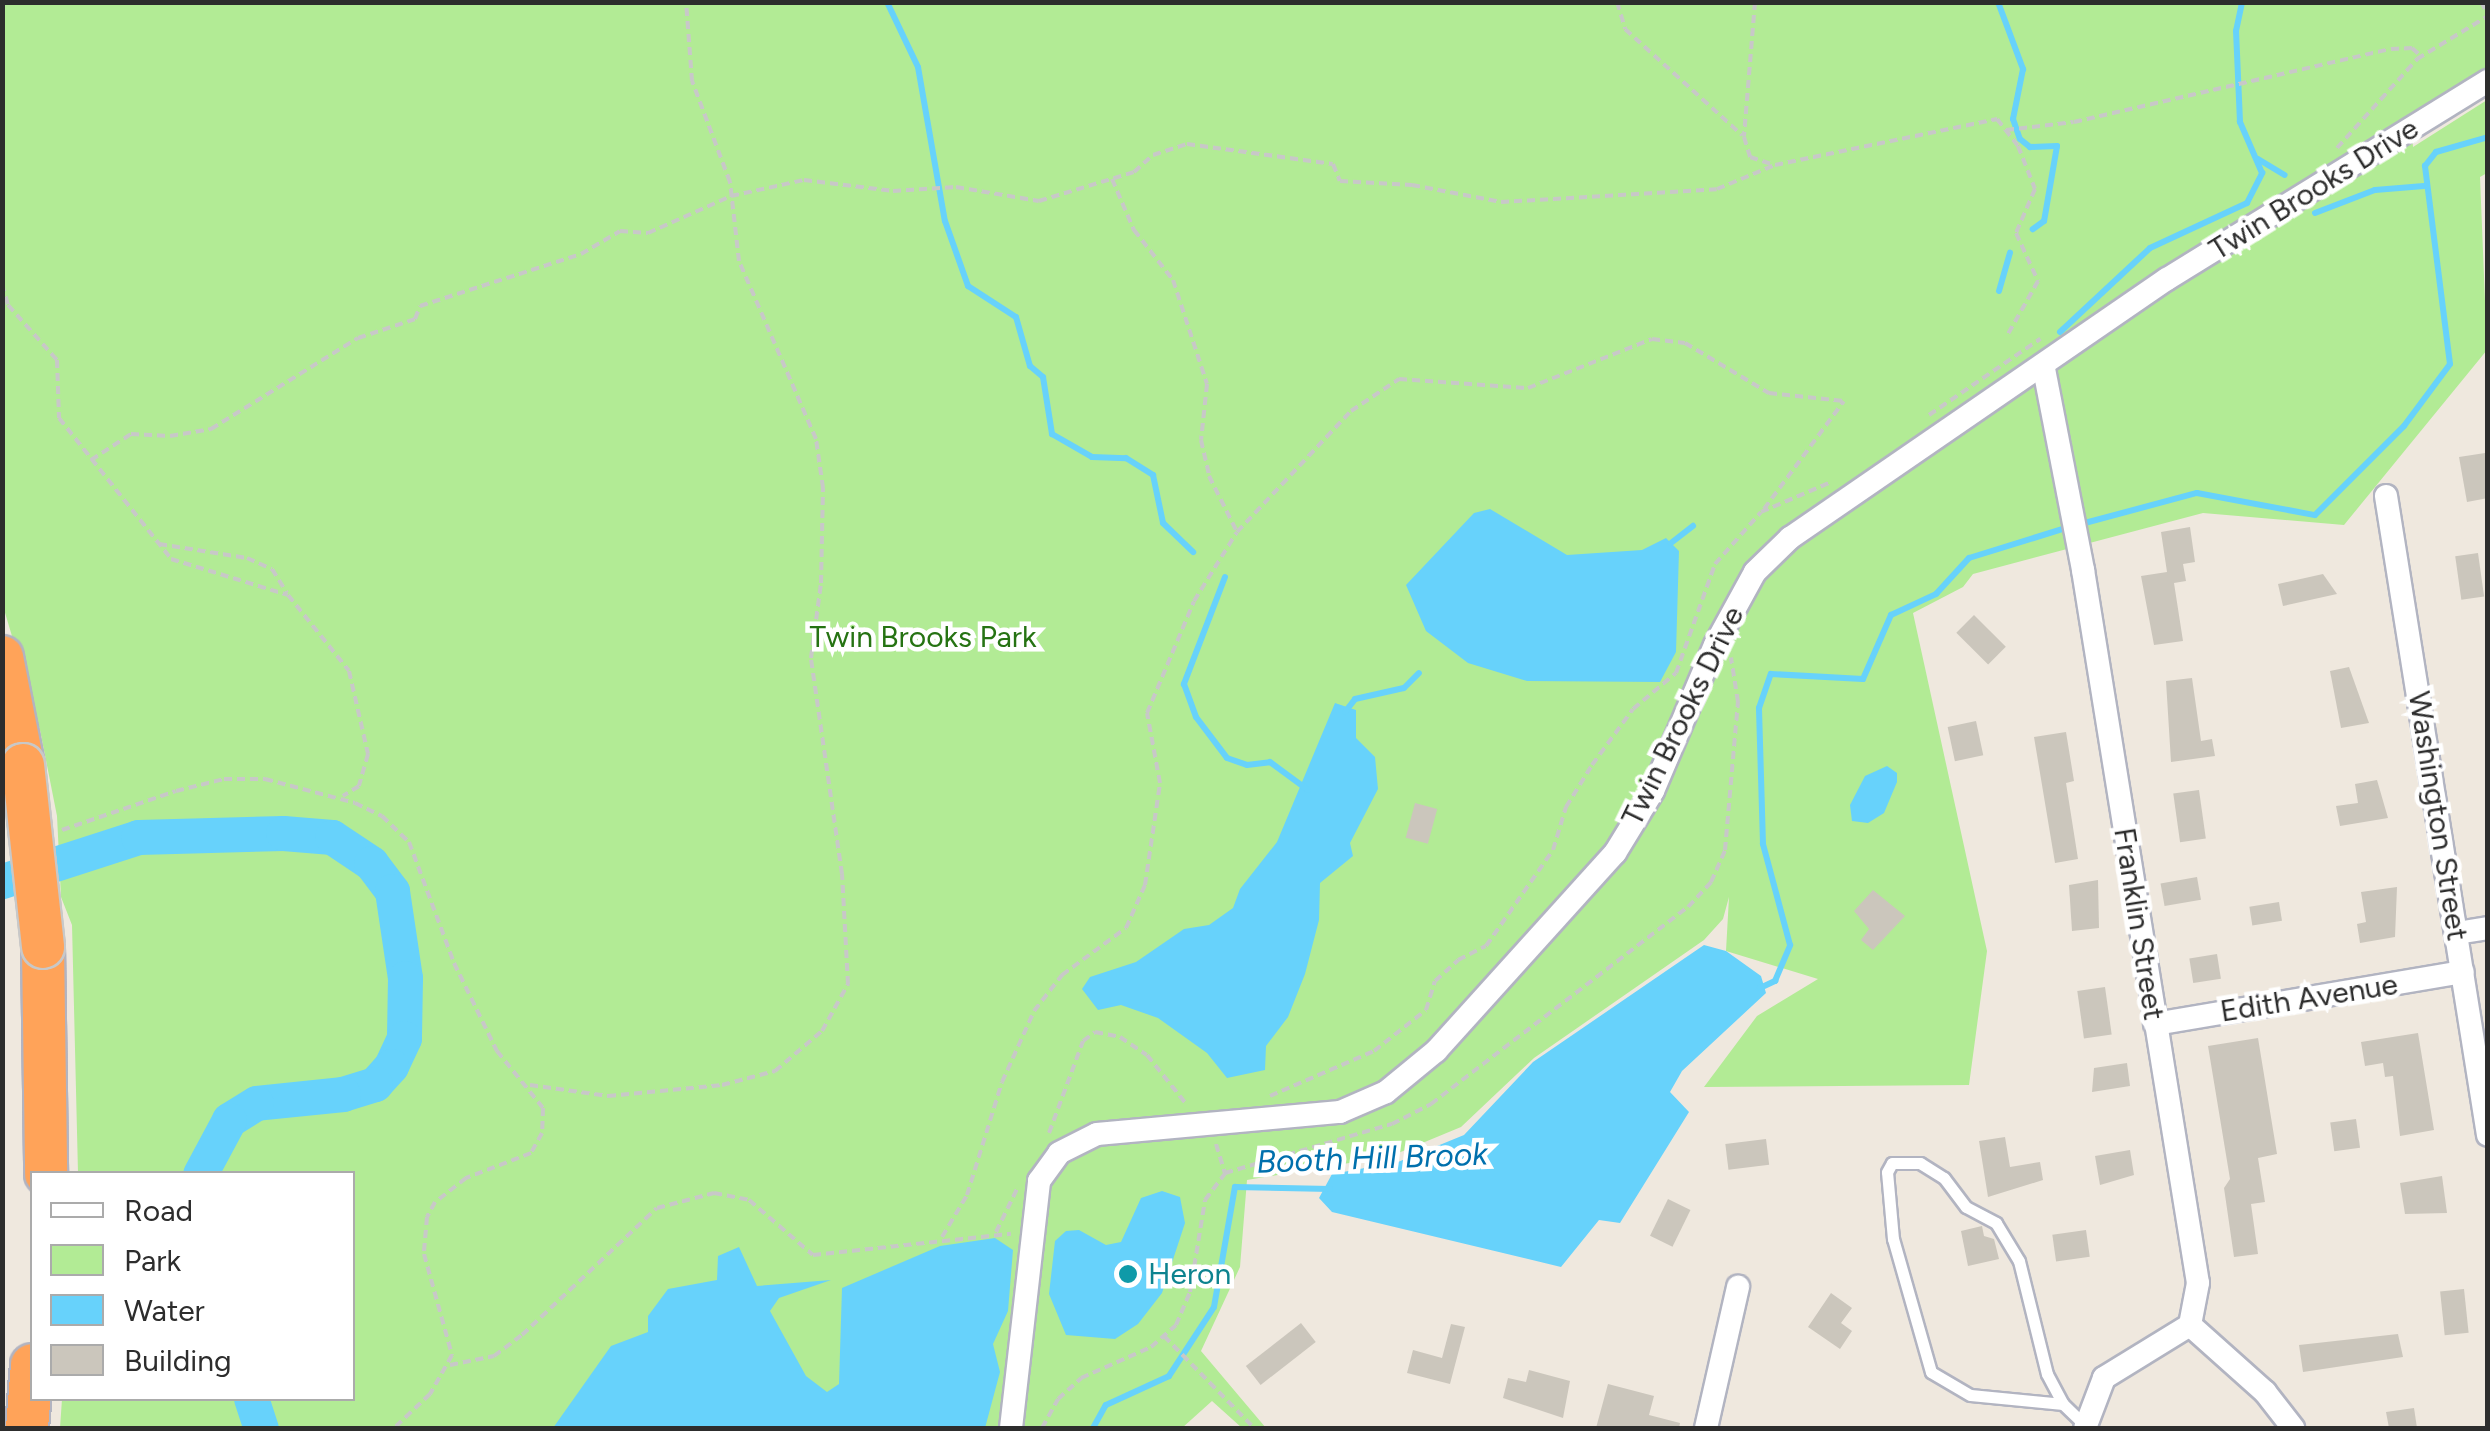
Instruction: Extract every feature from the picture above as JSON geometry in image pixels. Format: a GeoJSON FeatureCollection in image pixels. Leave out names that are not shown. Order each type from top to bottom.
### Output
{"type":"FeatureCollection","features":[{"type":"Feature","properties":{"kind":"highway"},"geometry":{"type":"LineString","coordinates":[[2,657],[23,765],[43,947],[46,1171]]}},
{"type":"Feature","properties":{"kind":"highway"},"geometry":{"type":"LineString","coordinates":[[27,1428],[30,1390]]}},
{"type":"Feature","properties":{"kind":"street","name":"Twin Brooks Drive"},"geometry":{"type":"LineString","coordinates":[[1011,1428],[1030,1236],[1040,1181],[1059,1153],[1097,1134],[1340,1112],[1386,1092],[1436,1050],[1615,853],[1653,790],[1715,645],[1756,572],[1838,505],[2044,370],[2167,279],[2488,81]]}},
{"type":"Feature","properties":{"kind":"street","name":"Franklin Street"},"geometry":{"type":"LineString","coordinates":[[2044,370],[2083,570],[2198,1283],[2190,1325]]}},
{"type":"Feature","properties":{"kind":"street","name":"Washington Street"},"geometry":{"type":"LineString","coordinates":[[2386,496],[2488,1135]]}},
{"type":"Feature","properties":{"kind":"street"},"geometry":{"type":"LineString","coordinates":[[2457,933],[2488,928]]}},
{"type":"Feature","properties":{"kind":"street","name":"Edith Avenue"},"geometry":{"type":"LineString","coordinates":[[2155,1024],[2463,972]]}},
{"type":"Feature","properties":{"kind":"street"},"geometry":{"type":"LineString","coordinates":[[1706,1428],[1738,1287]]}},
{"type":"Feature","properties":{"kind":"street"},"geometry":{"type":"LineString","coordinates":[[2085,1427],[2104,1378],[2190,1325],[2266,1392],[2293,1428]]}},
{"type":"Feature","properties":{"kind":"lane"},"geometry":{"type":"LineString","coordinates":[[2063,1404],[1970,1394],[1931,1372],[1892,1239],[1887,1172],[1892,1162],[1920,1163],[1966,1207],[1996,1223],[2019,1260],[2047,1374],[2063,1404],[2085,1427]]}},
{"type":"Feature","properties":{"kind":"path"},"geometry":{"type":"LineString","coordinates":[[530,1085],[622,1095],[722,1086],[774,1071],[822,1032],[848,984],[842,874],[811,658],[821,564],[816,440],[739,261],[732,196],[692,81],[686,2]]}},
{"type":"Feature","properties":{"kind":"path"},"geometry":{"type":"LineString","coordinates":[[1617,2],[1625,29],[1744,137]]}},
{"type":"Feature","properties":{"kind":"path"},"geometry":{"type":"LineString","coordinates":[[1755,2],[1744,137],[1750,157],[1774,165]]}},
{"type":"Feature","properties":{"kind":"path"},"geometry":{"type":"LineString","coordinates":[[2481,2],[2488,14]]}},
{"type":"Feature","properties":{"kind":"path"},"geometry":{"type":"LineString","coordinates":[[2006,130],[2074,122],[2391,50],[2412,48],[2421,56]]}},
{"type":"Feature","properties":{"kind":"path"},"geometry":{"type":"LineString","coordinates":[[92,460],[131,434],[170,436],[210,429],[358,338],[415,319],[420,306],[581,254],[620,231],[648,233],[686,221],[732,196],[804,180],[893,192],[922,186],[1005,192],[1039,201],[1112,179],[1187,144],[1333,164],[1340,181],[1412,184],[1501,202],[1717,189],[1774,165],[1997,119],[2035,190],[2016,233],[2038,280],[2008,334]]}},
{"type":"Feature","properties":{"kind":"path"},"geometry":{"type":"LineString","coordinates":[[1112,179],[1134,230],[1172,280],[1207,384],[1200,440],[1209,476],[1237,532]]}},
{"type":"Feature","properties":{"kind":"path"},"geometry":{"type":"LineString","coordinates":[[2,284],[8,305],[56,360],[58,418],[159,544],[183,566],[202,565],[288,595]]}},
{"type":"Feature","properties":{"kind":"path"},"geometry":{"type":"LineString","coordinates":[[942,1237],[968,1195],[1002,1082],[1034,1010],[1062,975],[1126,928],[1145,884],[1160,783],[1147,714],[1194,601],[1237,532],[1351,411],[1399,379],[1528,388],[1632,345],[1669,339],[1769,392],[1844,401],[1761,512]]}},
{"type":"Feature","properties":{"kind":"path"},"geometry":{"type":"LineString","coordinates":[[159,544],[247,558],[272,569],[350,672],[353,710],[365,733],[366,771],[342,798]]}},
{"type":"Feature","properties":{"kind":"path"},"geometry":{"type":"LineString","coordinates":[[58,831],[224,779],[281,782],[342,798],[382,816],[409,842],[462,981],[497,1051],[530,1085],[544,1108],[542,1133],[531,1154],[466,1178],[435,1202],[427,1217],[424,1254],[450,1365]]}},
{"type":"Feature","properties":{"kind":"path"},"geometry":{"type":"LineString","coordinates":[[394,1428],[450,1365],[494,1356],[522,1335],[657,1208],[714,1193],[749,1200],[813,1255],[968,1234],[1030,1236]]}},
{"type":"Feature","properties":{"kind":"path"},"geometry":{"type":"LineString","coordinates":[[1164,1336],[1254,1428]]}},
{"type":"Feature","properties":{"kind":"green space","name":"Twin Brooks Park"},"geometry":{"type":"Polygon","coordinates":[[[2,3],[2487,3],[2487,71],[2411,120],[2413,147],[2487,100],[2487,173],[2480,177],[2487,350],[2344,525],[2203,513],[1973,574],[1963,587],[1913,613],[1987,951],[1969,1085],[1704,1087],[1757,1016],[1818,979],[1726,951],[1729,897],[1723,919],[1704,940],[1534,1058],[1461,1127],[1391,1156],[1247,1180],[1240,1267],[1201,1351],[1266,1428],[1242,1428],[1212,1401],[1182,1428],[60,1428],[62,1401],[355,1401],[355,1171],[78,1171],[72,925],[61,897],[57,816],[40,730],[3,606],[2,3]]]}},
{"type":"Feature","properties":{"kind":"water"},"geometry":{"type":"Polygon","coordinates":[[[1490,509],[1567,555],[1642,550],[1666,538],[1679,551],[1676,652],[1660,682],[1527,681],[1468,663],[1426,631],[1406,585],[1474,513],[1490,509]]]}},
{"type":"Feature","properties":{"kind":"water"},"geometry":{"type":"Polygon","coordinates":[[[1335,703],[1356,710],[1356,738],[1375,757],[1378,789],[1350,843],[1353,856],[1320,883],[1319,920],[1305,974],[1288,1017],[1266,1046],[1265,1070],[1227,1078],[1207,1053],[1158,1018],[1121,1005],[1098,1010],[1082,989],[1090,977],[1136,962],[1184,929],[1209,925],[1233,908],[1240,889],[1277,842],[1335,703]]]}},
{"type":"Feature","properties":{"kind":"water"},"geometry":{"type":"Polygon","coordinates":[[[1887,766],[1897,773],[1897,782],[1884,813],[1868,823],[1852,821],[1850,805],[1865,776],[1887,766]]]}},
{"type":"Feature","properties":{"kind":"water"},"geometry":{"type":"Polygon","coordinates":[[[1704,945],[1726,951],[1761,976],[1766,993],[1682,1071],[1670,1092],[1689,1112],[1620,1223],[1599,1220],[1561,1267],[1332,1212],[1319,1198],[1332,1174],[1398,1162],[1464,1135],[1533,1062],[1704,945]]]}},
{"type":"Feature","properties":{"kind":"water"},"geometry":{"type":"Polygon","coordinates":[[[1162,1191],[1180,1197],[1185,1223],[1162,1293],[1138,1324],[1115,1339],[1066,1335],[1049,1294],[1055,1241],[1066,1231],[1079,1230],[1106,1245],[1121,1242],[1141,1198],[1162,1191]]]}},
{"type":"Feature","properties":{"kind":"water"},"geometry":{"type":"Polygon","coordinates":[[[995,1238],[1013,1250],[1008,1311],[993,1344],[1000,1372],[985,1428],[553,1428],[611,1346],[648,1332],[648,1316],[668,1289],[717,1280],[718,1256],[739,1247],[757,1286],[831,1280],[779,1298],[770,1311],[806,1376],[827,1392],[839,1384],[842,1288],[940,1246],[995,1238]]]}},
{"type":"Feature","properties":{"kind":"building"},"geometry":{"type":"Polygon","coordinates":[[[2485,453],[2488,498],[2467,502],[2459,457],[2485,453]]]}},
{"type":"Feature","properties":{"kind":"building"},"geometry":{"type":"Polygon","coordinates":[[[2190,527],[2195,562],[2183,564],[2186,581],[2174,583],[2183,641],[2154,645],[2141,576],[2167,572],[2161,532],[2190,527]]]}},
{"type":"Feature","properties":{"kind":"building"},"geometry":{"type":"Polygon","coordinates":[[[2478,553],[2484,597],[2461,600],[2455,556],[2478,553]]]}},
{"type":"Feature","properties":{"kind":"building"},"geometry":{"type":"Polygon","coordinates":[[[2323,574],[2337,594],[2283,606],[2278,584],[2323,574]]]}},
{"type":"Feature","properties":{"kind":"building"},"geometry":{"type":"Polygon","coordinates":[[[1974,615],[2006,647],[1988,664],[1956,633],[1974,615]]]}},
{"type":"Feature","properties":{"kind":"building"},"geometry":{"type":"Polygon","coordinates":[[[2349,667],[2369,723],[2341,728],[2330,671],[2349,667]]]}},
{"type":"Feature","properties":{"kind":"building"},"geometry":{"type":"Polygon","coordinates":[[[2192,678],[2201,741],[2212,739],[2215,756],[2171,762],[2166,681],[2192,678]]]}},
{"type":"Feature","properties":{"kind":"building"},"geometry":{"type":"Polygon","coordinates":[[[1976,721],[1983,755],[1955,761],[1948,727],[1976,721]]]}},
{"type":"Feature","properties":{"kind":"building"},"geometry":{"type":"Polygon","coordinates":[[[2066,732],[2074,781],[2066,783],[2078,859],[2055,863],[2034,737],[2066,732]]]}},
{"type":"Feature","properties":{"kind":"building"},"geometry":{"type":"Polygon","coordinates":[[[2377,780],[2388,818],[2340,826],[2336,806],[2358,803],[2355,784],[2377,780]]]}},
{"type":"Feature","properties":{"kind":"building"},"geometry":{"type":"Polygon","coordinates":[[[2199,790],[2206,839],[2180,842],[2173,794],[2199,790]]]}},
{"type":"Feature","properties":{"kind":"building"},"geometry":{"type":"Polygon","coordinates":[[[1415,803],[1437,809],[1428,844],[1406,838],[1415,803]]]}},
{"type":"Feature","properties":{"kind":"building"},"geometry":{"type":"Polygon","coordinates":[[[2197,877],[2201,900],[2165,906],[2161,883],[2197,877]]]}},
{"type":"Feature","properties":{"kind":"building"},"geometry":{"type":"Polygon","coordinates":[[[2098,880],[2099,928],[2072,931],[2069,885],[2098,880]]]}},
{"type":"Feature","properties":{"kind":"building"},"geometry":{"type":"Polygon","coordinates":[[[2397,887],[2395,937],[2360,943],[2357,924],[2366,922],[2361,892],[2397,887]]]}},
{"type":"Feature","properties":{"kind":"building"},"geometry":{"type":"Polygon","coordinates":[[[1873,890],[1905,916],[1873,950],[1861,940],[1869,929],[1854,911],[1873,890]]]}},
{"type":"Feature","properties":{"kind":"building"},"geometry":{"type":"Polygon","coordinates":[[[2279,902],[2282,921],[2252,925],[2249,907],[2279,902]]]}},
{"type":"Feature","properties":{"kind":"building"},"geometry":{"type":"Polygon","coordinates":[[[2217,954],[2221,979],[2193,983],[2189,958],[2217,954]]]}},
{"type":"Feature","properties":{"kind":"building"},"geometry":{"type":"Polygon","coordinates":[[[2105,987],[2112,1035],[2084,1038],[2077,991],[2105,987]]]}},
{"type":"Feature","properties":{"kind":"building"},"geometry":{"type":"Polygon","coordinates":[[[2418,1033],[2434,1130],[2400,1136],[2393,1076],[2385,1077],[2383,1063],[2365,1066],[2361,1042],[2418,1033]]]}},
{"type":"Feature","properties":{"kind":"building"},"geometry":{"type":"Polygon","coordinates":[[[2258,1038],[2277,1154],[2258,1158],[2265,1202],[2251,1204],[2258,1254],[2234,1257],[2224,1188],[2230,1179],[2208,1046],[2258,1038]]]}},
{"type":"Feature","properties":{"kind":"building"},"geometry":{"type":"Polygon","coordinates":[[[2127,1063],[2130,1086],[2092,1092],[2094,1068],[2127,1063]]]}},
{"type":"Feature","properties":{"kind":"building"},"geometry":{"type":"Polygon","coordinates":[[[2356,1119],[2360,1148],[2334,1151],[2330,1123],[2356,1119]]]}},
{"type":"Feature","properties":{"kind":"building"},"geometry":{"type":"Polygon","coordinates":[[[2005,1137],[2010,1167],[2040,1162],[2043,1180],[1988,1197],[1979,1141],[2005,1137]]]}},
{"type":"Feature","properties":{"kind":"building"},"geometry":{"type":"Polygon","coordinates":[[[1766,1139],[1769,1165],[1728,1170],[1725,1144],[1766,1139]]]}},
{"type":"Feature","properties":{"kind":"building"},"geometry":{"type":"Polygon","coordinates":[[[2130,1150],[2134,1175],[2100,1185],[2095,1156],[2130,1150]]]}},
{"type":"Feature","properties":{"kind":"building"},"geometry":{"type":"Polygon","coordinates":[[[2442,1176],[2447,1213],[2405,1214],[2400,1183],[2442,1176]]]}},
{"type":"Feature","properties":{"kind":"building"},"geometry":{"type":"Polygon","coordinates":[[[1668,1199],[1690,1210],[1672,1247],[1650,1236],[1668,1199]]]}},
{"type":"Feature","properties":{"kind":"building"},"geometry":{"type":"Polygon","coordinates":[[[1982,1226],[1984,1236],[1994,1239],[1999,1259],[1968,1266],[1961,1231],[1982,1226]]]}},
{"type":"Feature","properties":{"kind":"building"},"geometry":{"type":"Polygon","coordinates":[[[2086,1230],[2090,1257],[2056,1261],[2052,1235],[2086,1230]]]}},
{"type":"Feature","properties":{"kind":"building"},"geometry":{"type":"Polygon","coordinates":[[[2464,1289],[2469,1333],[2445,1335],[2440,1292],[2464,1289]]]}},
{"type":"Feature","properties":{"kind":"building"},"geometry":{"type":"Polygon","coordinates":[[[1831,1293],[1852,1308],[1841,1323],[1852,1331],[1840,1349],[1808,1327],[1831,1293]]]}},
{"type":"Feature","properties":{"kind":"building"},"geometry":{"type":"Polygon","coordinates":[[[1301,1323],[1316,1342],[1261,1385],[1246,1366],[1301,1323]]]}},
{"type":"Feature","properties":{"kind":"building"},"geometry":{"type":"Polygon","coordinates":[[[1451,1324],[1465,1327],[1450,1384],[1407,1373],[1413,1350],[1442,1358],[1451,1324]]]}},
{"type":"Feature","properties":{"kind":"building"},"geometry":{"type":"Polygon","coordinates":[[[2398,1334],[2403,1357],[2303,1372],[2299,1345],[2398,1334]]]}},
{"type":"Feature","properties":{"kind":"building"},"geometry":{"type":"Polygon","coordinates":[[[1529,1370],[1570,1381],[1563,1418],[1503,1398],[1508,1378],[1526,1382],[1529,1370]]]}},
{"type":"Feature","properties":{"kind":"building"},"geometry":{"type":"Polygon","coordinates":[[[1608,1384],[1654,1396],[1649,1415],[1680,1423],[1679,1428],[1596,1428],[1608,1384]]]}},
{"type":"Feature","properties":{"kind":"building"},"geometry":{"type":"Polygon","coordinates":[[[2414,1408],[2417,1428],[2389,1428],[2386,1412],[2414,1408]]]}},
{"type":"Feature","properties":{"kind":"waterway","name":"Booth Hill Brook"},"geometry":{"type":"LineString","coordinates":[[887,2],[918,67],[945,221],[968,286],[1016,317],[1030,366],[1043,377],[1052,434],[1092,457],[1126,458],[1153,475],[1163,523],[1193,552]]}},
{"type":"Feature","properties":{"kind":"waterway"},"geometry":{"type":"LineString","coordinates":[[1998,2],[2023,69],[2013,119],[2020,139],[2030,147],[2057,146],[2044,221],[2033,229]]}},
{"type":"Feature","properties":{"kind":"waterway"},"geometry":{"type":"LineString","coordinates":[[2060,332],[2150,248],[2247,203],[2262,173],[2240,122],[2236,31],[2242,2]]}},
{"type":"Feature","properties":{"kind":"waterway","name":"Booth Hill Brook"},"geometry":{"type":"LineString","coordinates":[[2081,524],[2197,493],[2315,515],[2404,426],[2450,364],[2425,166],[2436,152],[2488,137]]}},
{"type":"Feature","properties":{"kind":"waterway"},"geometry":{"type":"LineString","coordinates":[[2258,159],[2285,175]]}},
{"type":"Feature","properties":{"kind":"waterway"},"geometry":{"type":"LineString","coordinates":[[2315,213],[2375,190],[2424,186]]}},
{"type":"Feature","properties":{"kind":"waterway"},"geometry":{"type":"LineString","coordinates":[[1999,291],[2010,253]]}},
{"type":"Feature","properties":{"kind":"waterway"},"geometry":{"type":"LineString","coordinates":[[1671,543],[1693,526]]}},
{"type":"Feature","properties":{"kind":"waterway","name":"Booth Hill Brook"},"geometry":{"type":"LineString","coordinates":[[1760,988],[1775,981],[1790,945],[1763,844],[1759,708],[1771,674],[1863,679],[1891,615],[1936,594],[1969,558],[2069,527]]}},
{"type":"Feature","properties":{"kind":"waterway"},"geometry":{"type":"LineString","coordinates":[[1225,577],[1184,684],[1196,717],[1227,758],[1247,765],[1270,762],[1308,790]]}},
{"type":"Feature","properties":{"kind":"waterway"},"geometry":{"type":"LineString","coordinates":[[1345,712],[1355,699],[1404,688],[1419,673]]}},
{"type":"Feature","properties":{"kind":"waterway"},"geometry":{"type":"LineString","coordinates":[[2,881],[138,837],[283,833],[332,837],[371,863],[392,891],[405,978],[404,1038],[391,1066],[375,1084],[343,1094],[256,1103],[229,1120],[202,1171]]}},
{"type":"Feature","properties":{"kind":"waterway","name":"Booth Hill Brook"},"geometry":{"type":"LineString","coordinates":[[1093,1428],[1106,1405],[1169,1376],[1214,1307],[1235,1187],[1330,1189]]}},
{"type":"Feature","properties":{"kind":"waterway"},"geometry":{"type":"LineString","coordinates":[[252,1401],[261,1428]]}},
{"type":"Feature","properties":{"kind":"place","name":"Heron"},"geometry":{"type":"Point","coordinates":[1128,1274]}}]}
